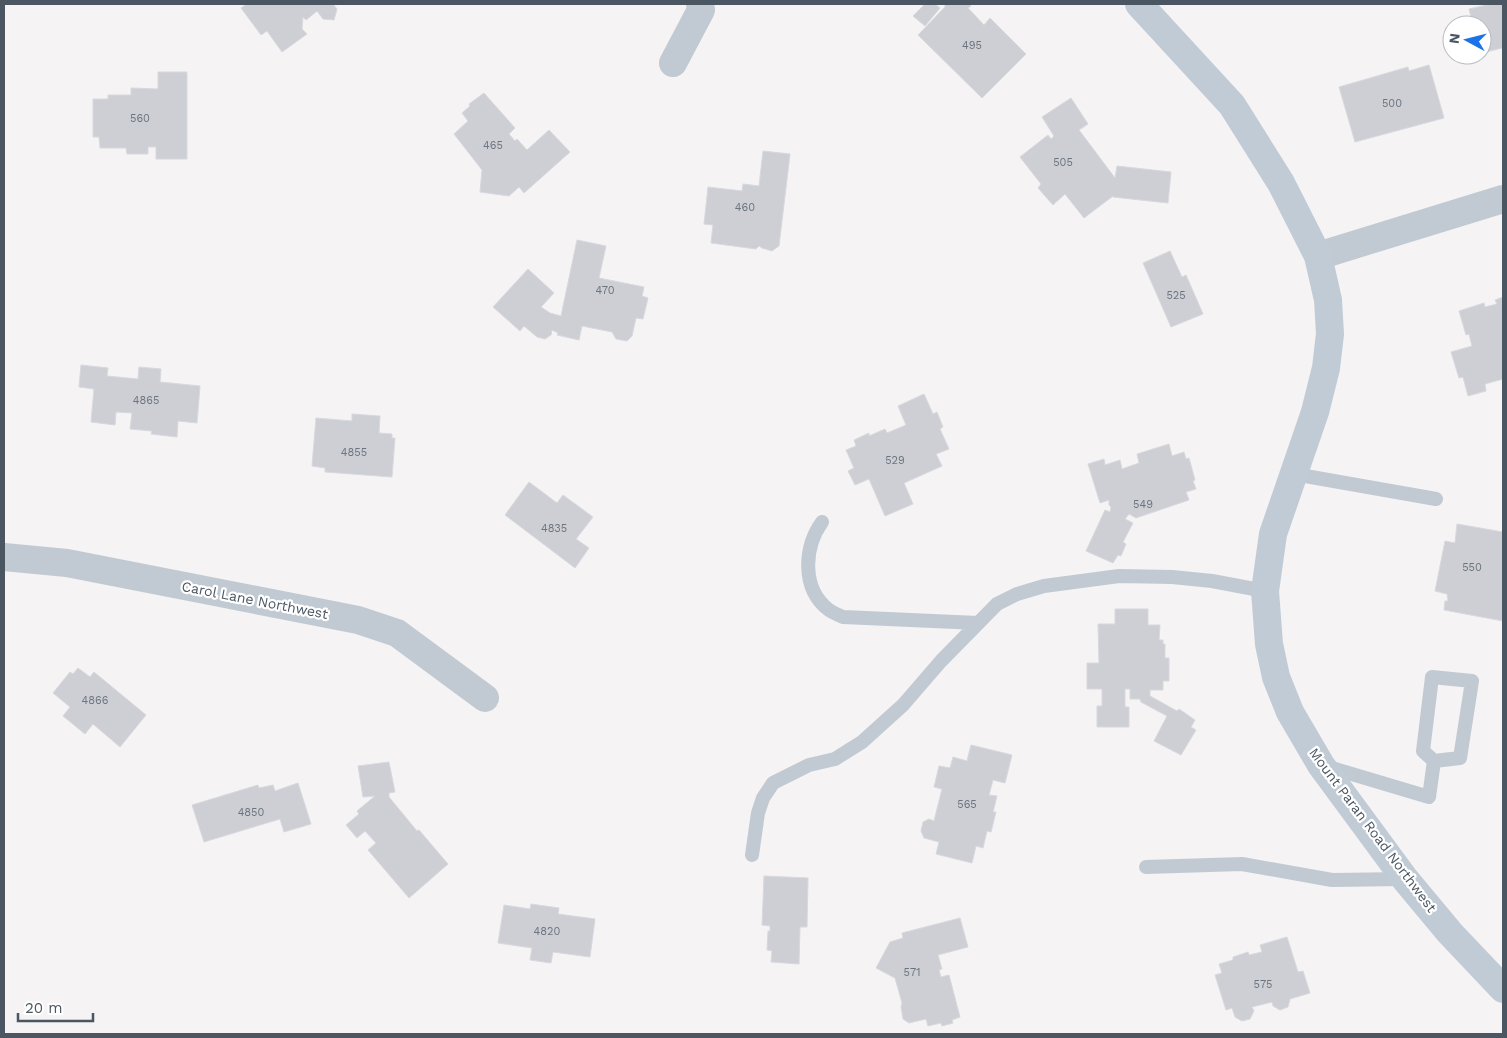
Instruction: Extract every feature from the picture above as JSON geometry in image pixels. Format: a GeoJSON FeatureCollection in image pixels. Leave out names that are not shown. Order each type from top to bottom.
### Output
{"type":"FeatureCollection","features":[{"type":"Feature","properties":{"kind":"main road","name":"Mount Paran Road Northwest"},"geometry":{"type":"LineString","coordinates":[[1139,4],[1232,104],[1281,183],[1318,256],[1328,300],[1330,334],[1326,368],[1315,412],[1273,534],[1265,591],[1269,644],[1276,677],[1290,712],[1322,765],[1406,879],[1450,933],[1503,989]]}},
{"type":"Feature","properties":{"kind":"street"},"geometry":{"type":"LineString","coordinates":[[673,63],[701,10],[700,4]]}},
{"type":"Feature","properties":{"kind":"street"},"geometry":{"type":"LineString","coordinates":[[1318,256],[1503,199]]}},
{"type":"Feature","properties":{"kind":"street","name":"Carol Lane Northwest"},"geometry":{"type":"LineString","coordinates":[[4,557],[67,563],[358,620],[397,633],[485,698]]}},
{"type":"Feature","properties":{"kind":"lane"},"geometry":{"type":"LineString","coordinates":[[1294,474],[1436,499]]}},
{"type":"Feature","properties":{"kind":"lane"},"geometry":{"type":"LineString","coordinates":[[822,522],[813,538],[808,553],[807,568],[814,593],[828,610],[843,617],[978,623]]}},
{"type":"Feature","properties":{"kind":"lane"},"geometry":{"type":"LineString","coordinates":[[752,854],[758,813],[763,798],[773,782],[809,766],[835,759],[862,742],[903,704],[941,661],[997,604],[1017,594],[1044,586],[1119,576],[1172,577],[1212,581],[1265,591]]}},
{"type":"Feature","properties":{"kind":"lane"},"geometry":{"type":"LineString","coordinates":[[1432,677],[1472,682],[1460,758],[1434,761],[1423,751],[1432,677]]}},
{"type":"Feature","properties":{"kind":"lane"},"geometry":{"type":"LineString","coordinates":[[1322,765],[1429,797],[1434,761]]}},
{"type":"Feature","properties":{"kind":"lane"},"geometry":{"type":"LineString","coordinates":[[1146,867],[1242,864],[1332,880],[1406,879]]}},
{"type":"Feature","properties":{"kind":"building"},"geometry":{"type":"Polygon","coordinates":[[[247,4],[333,4],[337,9],[334,20],[323,19],[317,11],[306,20],[303,17],[302,29],[307,34],[282,52],[267,31],[261,35],[241,8],[247,4]]]}},
{"type":"Feature","properties":{"kind":"building"},"geometry":{"type":"Polygon","coordinates":[[[925,4],[935,4],[940,8],[925,26],[913,16],[925,4]]]}},
{"type":"Feature","properties":{"kind":"building"},"geometry":{"type":"Polygon","coordinates":[[[945,4],[969,4],[971,6],[968,8],[984,25],[990,18],[1026,54],[982,98],[918,35],[945,7],[945,4]]]}},
{"type":"Feature","properties":{"kind":"building"},"geometry":{"type":"Polygon","coordinates":[[[1491,4],[1503,4],[1503,53],[1502,48],[1492,50],[1492,15],[1470,15],[1469,9],[1491,4]]]}},
{"type":"Feature","properties":{"kind":"building"},"geometry":{"type":"Polygon","coordinates":[[[1429,65],[1444,118],[1355,142],[1339,87],[1408,67],[1409,71],[1429,65]]]}},
{"type":"Feature","properties":{"kind":"building"},"geometry":{"type":"Polygon","coordinates":[[[158,72],[187,72],[187,159],[156,159],[156,147],[148,147],[148,154],[127,154],[126,148],[100,148],[99,137],[93,137],[93,99],[108,99],[108,95],[131,95],[131,88],[158,89],[158,72]]]}},
{"type":"Feature","properties":{"kind":"building"},"geometry":{"type":"Polygon","coordinates":[[[484,93],[515,128],[509,134],[515,141],[517,139],[527,150],[549,130],[570,152],[524,193],[519,187],[509,196],[480,192],[482,170],[454,134],[468,121],[462,113],[470,106],[469,104],[484,93]]]}},
{"type":"Feature","properties":{"kind":"building"},"geometry":{"type":"Polygon","coordinates":[[[1071,98],[1088,124],[1079,130],[1115,178],[1117,166],[1171,172],[1168,203],[1113,196],[1084,218],[1065,194],[1053,205],[1038,188],[1041,184],[1020,157],[1048,135],[1051,139],[1054,136],[1042,117],[1071,98]]]}},
{"type":"Feature","properties":{"kind":"building"},"geometry":{"type":"Polygon","coordinates":[[[763,151],[790,154],[779,246],[772,251],[759,246],[756,249],[711,243],[713,225],[704,224],[708,187],[742,191],[743,184],[759,186],[763,151]]]}},
{"type":"Feature","properties":{"kind":"building"},"geometry":{"type":"Polygon","coordinates":[[[577,240],[606,246],[599,278],[644,287],[642,296],[648,298],[643,319],[636,318],[632,336],[627,341],[616,339],[612,332],[582,326],[579,340],[557,335],[558,333],[552,330],[551,335],[545,339],[537,337],[524,326],[520,331],[493,307],[528,269],[554,293],[541,307],[550,313],[561,316],[577,240]]]}},
{"type":"Feature","properties":{"kind":"building"},"geometry":{"type":"Polygon","coordinates":[[[1170,251],[1182,277],[1186,275],[1203,314],[1171,327],[1143,263],[1170,251]]]}},
{"type":"Feature","properties":{"kind":"building"},"geometry":{"type":"Polygon","coordinates":[[[1503,297],[1503,379],[1485,384],[1486,391],[1468,396],[1463,377],[1459,378],[1451,352],[1472,346],[1469,334],[1466,335],[1459,311],[1484,303],[1485,307],[1497,304],[1495,300],[1503,297]]]}},
{"type":"Feature","properties":{"kind":"building"},"geometry":{"type":"Polygon","coordinates":[[[81,365],[108,368],[107,376],[138,379],[139,367],[161,369],[160,382],[200,386],[197,423],[178,421],[177,437],[151,434],[152,431],[130,429],[132,413],[116,412],[115,425],[91,422],[94,389],[79,387],[81,365]]]}},
{"type":"Feature","properties":{"kind":"building"},"geometry":{"type":"Polygon","coordinates":[[[924,394],[933,414],[937,412],[943,427],[940,429],[949,449],[936,454],[942,466],[904,483],[913,504],[885,516],[869,479],[855,485],[848,471],[854,468],[846,450],[856,446],[854,440],[869,433],[869,436],[885,429],[887,433],[906,425],[898,406],[924,394]]]}},
{"type":"Feature","properties":{"kind":"building"},"geometry":{"type":"Polygon","coordinates":[[[352,414],[380,416],[379,433],[392,434],[392,438],[395,438],[392,477],[325,472],[325,468],[312,466],[316,418],[352,421],[352,414]]]}},
{"type":"Feature","properties":{"kind":"building"},"geometry":{"type":"Polygon","coordinates":[[[1169,444],[1172,456],[1184,452],[1186,459],[1189,458],[1196,489],[1186,492],[1189,500],[1136,518],[1129,514],[1125,519],[1133,523],[1123,542],[1126,544],[1121,556],[1118,555],[1113,563],[1086,551],[1105,510],[1110,512],[1111,507],[1109,500],[1100,503],[1088,464],[1104,459],[1105,465],[1120,460],[1122,469],[1139,463],[1137,454],[1169,444]]]}},
{"type":"Feature","properties":{"kind":"building"},"geometry":{"type":"Polygon","coordinates":[[[529,482],[557,503],[563,495],[593,517],[576,539],[589,548],[575,568],[505,515],[529,482]]]}},
{"type":"Feature","properties":{"kind":"building"},"geometry":{"type":"Polygon","coordinates":[[[1457,524],[1503,532],[1503,621],[1444,610],[1445,601],[1448,601],[1447,594],[1435,591],[1445,541],[1455,543],[1457,524]]]}},
{"type":"Feature","properties":{"kind":"building"},"geometry":{"type":"Polygon","coordinates":[[[1115,609],[1148,609],[1148,625],[1160,625],[1159,640],[1163,640],[1163,644],[1165,644],[1165,658],[1169,658],[1169,681],[1163,681],[1163,690],[1150,690],[1150,696],[1177,711],[1179,709],[1195,720],[1191,727],[1196,730],[1181,755],[1154,741],[1167,716],[1141,702],[1140,699],[1130,699],[1130,689],[1125,689],[1125,707],[1129,707],[1129,727],[1097,727],[1097,706],[1102,706],[1102,689],[1087,689],[1087,663],[1099,663],[1098,624],[1115,624],[1115,609]]]}},
{"type":"Feature","properties":{"kind":"building"},"geometry":{"type":"Polygon","coordinates":[[[78,668],[90,677],[94,672],[146,715],[120,747],[93,724],[85,734],[63,716],[70,707],[53,693],[70,672],[73,674],[78,668]]]}},
{"type":"Feature","properties":{"kind":"building"},"geometry":{"type":"Polygon","coordinates":[[[971,745],[1012,755],[1005,783],[993,780],[989,795],[997,796],[993,812],[996,812],[991,832],[987,831],[983,848],[976,846],[972,863],[936,854],[939,842],[924,838],[921,831],[923,822],[929,819],[934,821],[942,789],[934,787],[939,766],[950,768],[953,757],[967,761],[971,745]]]}},
{"type":"Feature","properties":{"kind":"building"},"geometry":{"type":"Polygon","coordinates":[[[389,762],[395,792],[389,793],[389,797],[448,864],[409,898],[368,850],[376,843],[365,831],[357,838],[346,825],[359,814],[357,811],[375,796],[363,797],[358,766],[389,762]]]}},
{"type":"Feature","properties":{"kind":"building"},"geometry":{"type":"Polygon","coordinates":[[[298,783],[311,824],[284,832],[280,819],[204,842],[192,805],[258,785],[259,788],[273,785],[275,791],[298,783]]]}},
{"type":"Feature","properties":{"kind":"building"},"geometry":{"type":"Polygon","coordinates":[[[764,876],[808,878],[807,927],[800,927],[799,964],[771,962],[772,951],[767,950],[770,926],[762,925],[764,876]]]}},
{"type":"Feature","properties":{"kind":"building"},"geometry":{"type":"Polygon","coordinates":[[[531,904],[559,908],[558,914],[595,919],[590,957],[553,952],[551,963],[530,960],[532,948],[498,943],[504,905],[530,909],[531,904]]]}},
{"type":"Feature","properties":{"kind":"building"},"geometry":{"type":"Polygon","coordinates":[[[960,918],[968,947],[938,955],[942,969],[939,970],[941,977],[949,975],[960,1017],[952,1020],[953,1023],[942,1026],[941,1023],[928,1026],[926,1019],[909,1023],[903,1019],[902,1003],[895,978],[876,968],[890,942],[903,938],[902,933],[960,918]]]}},
{"type":"Feature","properties":{"kind":"building"},"geometry":{"type":"Polygon","coordinates":[[[1287,937],[1298,972],[1303,971],[1310,993],[1290,999],[1288,1007],[1280,1010],[1273,1006],[1272,1002],[1252,1007],[1254,1011],[1250,1019],[1242,1021],[1235,1017],[1232,1008],[1226,1010],[1215,975],[1222,973],[1219,964],[1233,960],[1233,957],[1248,952],[1249,955],[1262,952],[1260,945],[1287,937]]]}}]}
